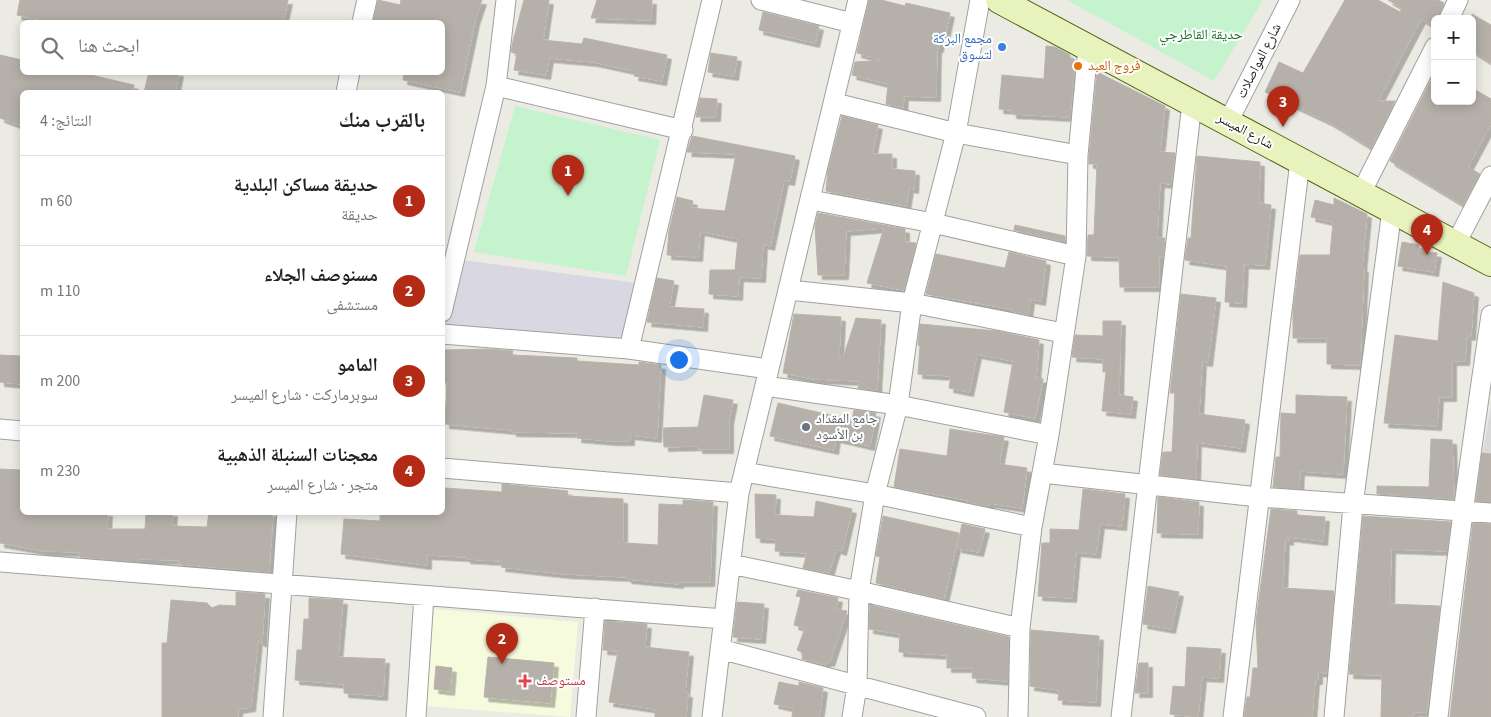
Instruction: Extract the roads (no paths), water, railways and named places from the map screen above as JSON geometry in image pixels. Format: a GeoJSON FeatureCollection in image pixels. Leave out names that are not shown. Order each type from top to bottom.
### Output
{"type":"FeatureCollection","features":[{"type":"Feature","properties":{"kind":"main road","name":"شارع الميسر"},"geometry":{"type":"LineString","coordinates":[[999,0],[1491,263]]}},
{"type":"Feature","properties":{"kind":"street"},"geometry":{"type":"LineString","coordinates":[[362,20],[367,0]]}},
{"type":"Feature","properties":{"kind":"street"},"geometry":{"type":"LineString","coordinates":[[445,299],[496,86],[506,0]]}},
{"type":"Feature","properties":{"kind":"street"},"geometry":{"type":"LineString","coordinates":[[628,349],[683,130],[712,0]]}},
{"type":"Feature","properties":{"kind":"street"},"geometry":{"type":"LineString","coordinates":[[761,0],[852,23]]}},
{"type":"Feature","properties":{"kind":"street"},"geometry":{"type":"LineString","coordinates":[[712,717],[739,494],[835,102],[858,0]]}},
{"type":"Feature","properties":{"kind":"street"},"geometry":{"type":"LineString","coordinates":[[852,717],[857,686],[859,591],[875,494],[898,405],[912,303],[956,133],[980,0]]}},
{"type":"Feature","properties":{"kind":"street","name":"شارع المواصلات"},"geometry":{"type":"LineString","coordinates":[[1228,122],[1290,0]]}},
{"type":"Feature","properties":{"kind":"street"},"geometry":{"type":"LineString","coordinates":[[1451,15],[1458,0]]}},
{"type":"Feature","properties":{"kind":"street"},"geometry":{"type":"LineString","coordinates":[[1018,717],[1020,628],[1032,527],[1049,435],[1076,256],[1078,155],[1088,48]]}},
{"type":"Feature","properties":{"kind":"street"},"geometry":{"type":"LineString","coordinates":[[1361,193],[1431,55]]}},
{"type":"Feature","properties":{"kind":"street"},"geometry":{"type":"LineString","coordinates":[[346,90],[349,75]]}},
{"type":"Feature","properties":{"kind":"street"},"geometry":{"type":"LineString","coordinates":[[496,86],[683,130]]}},
{"type":"Feature","properties":{"kind":"street"},"geometry":{"type":"LineString","coordinates":[[835,102],[956,133],[1078,155]]}},
{"type":"Feature","properties":{"kind":"street"},"geometry":{"type":"LineString","coordinates":[[1121,717],[1146,486],[1192,103]]}},
{"type":"Feature","properties":{"kind":"street"},"geometry":{"type":"LineString","coordinates":[[1233,717],[1300,161]]}},
{"type":"Feature","properties":{"kind":"street"},"geometry":{"type":"LineString","coordinates":[[1456,243],[1491,176]]}},
{"type":"Feature","properties":{"kind":"street"},"geometry":{"type":"LineString","coordinates":[[811,200],[933,223],[1076,256]]}},
{"type":"Feature","properties":{"kind":"street"},"geometry":{"type":"LineString","coordinates":[[1334,717],[1353,505],[1392,210]]}},
{"type":"Feature","properties":{"kind":"street"},"geometry":{"type":"LineString","coordinates":[[789,290],[912,303],[1063,333]]}},
{"type":"Feature","properties":{"kind":"street"},"geometry":{"type":"LineString","coordinates":[[1438,717],[1456,557],[1465,510],[1474,426],[1491,315]]}},
{"type":"Feature","properties":{"kind":"street"},"geometry":{"type":"LineString","coordinates":[[445,334],[628,349],[1049,435]]}},
{"type":"Feature","properties":{"kind":"street"},"geometry":{"type":"LineString","coordinates":[[0,429],[20,431]]}},
{"type":"Feature","properties":{"kind":"street"},"geometry":{"type":"LineString","coordinates":[[445,468],[739,494]]}},
{"type":"Feature","properties":{"kind":"street"},"geometry":{"type":"LineString","coordinates":[[744,472],[875,494],[1032,527]]}},
{"type":"Feature","properties":{"kind":"street"},"geometry":{"type":"LineString","coordinates":[[1042,473],[1258,497],[1491,513]]}},
{"type":"Feature","properties":{"kind":"street"},"geometry":{"type":"LineString","coordinates":[[273,717],[287,515]]}},
{"type":"Feature","properties":{"kind":"street"},"geometry":{"type":"LineString","coordinates":[[0,562],[724,619]]}},
{"type":"Feature","properties":{"kind":"street"},"geometry":{"type":"LineString","coordinates":[[731,564],[1020,628]]}},
{"type":"Feature","properties":{"kind":"street"},"geometry":{"type":"LineString","coordinates":[[416,717],[424,596]]}},
{"type":"Feature","properties":{"kind":"street"},"geometry":{"type":"LineString","coordinates":[[586,717],[595,608]]}},
{"type":"Feature","properties":{"kind":"street"},"geometry":{"type":"LineString","coordinates":[[720,649],[976,717]]}},
{"type":"Feature","properties":{"kind":"place","name":"مجمع البركة لتسوق"},"geometry":{"type":"Point","coordinates":[1002,47]}},
{"type":"Feature","properties":{"kind":"place","name":"فروج العبد"},"geometry":{"type":"Point","coordinates":[1078,66]}},
{"type":"Feature","properties":{"kind":"place","name":"المامو"},"geometry":{"type":"Point","coordinates":[1283,127]}},
{"type":"Feature","properties":{"kind":"place","name":"حديقة مساكن البلدية"},"geometry":{"type":"Point","coordinates":[568,196]}},
{"type":"Feature","properties":{"kind":"place","name":"معجنات السنبلة الذهبية"},"geometry":{"type":"Point","coordinates":[1427,255]}},
{"type":"Feature","properties":{"kind":"place","name":"جامع المقداد بن الأسود"},"geometry":{"type":"Point","coordinates":[806,427]}},
{"type":"Feature","properties":{"kind":"place","name":"مسنوصف الجلاء"},"geometry":{"type":"Point","coordinates":[502,664]}},
{"type":"Feature","properties":{"kind":"place","name":"مستوصف"},"geometry":{"type":"Point","coordinates":[525,681]}},
{"type":"Feature","properties":{"kind":"park label","name":"حديقة القاطرجي"},"geometry":{"type":"Point","coordinates":[1201,35]}}]}
